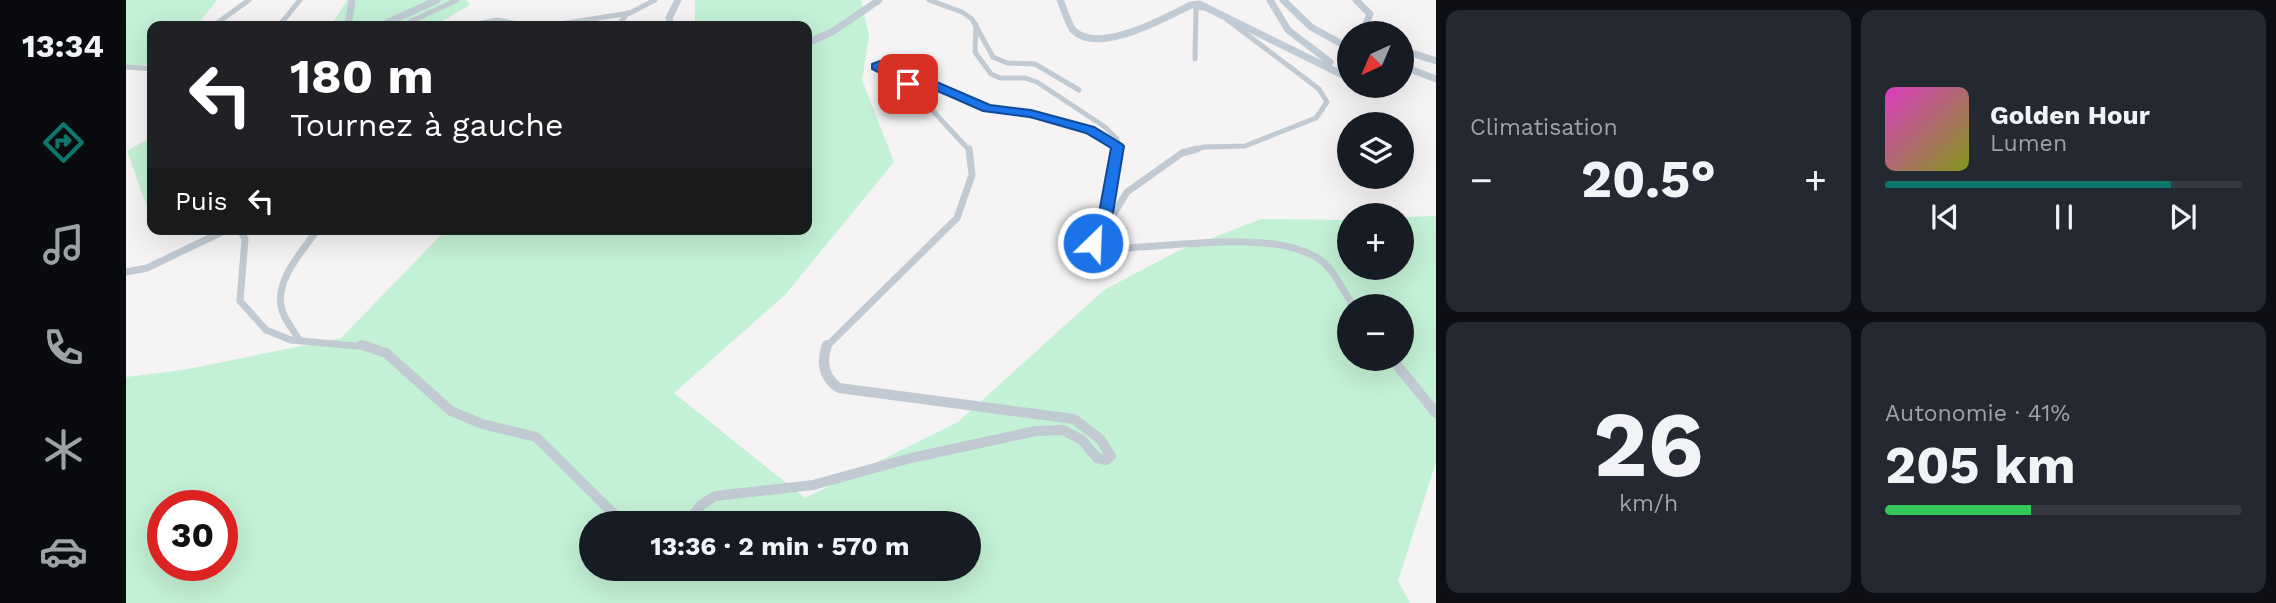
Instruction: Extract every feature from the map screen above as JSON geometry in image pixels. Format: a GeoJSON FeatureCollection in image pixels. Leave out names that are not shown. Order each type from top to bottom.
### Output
{"type":"FeatureCollection","features":[{"type":"Feature","properties":{"kind":"street"},"geometry":{"type":"LineString","coordinates":[[220,21],[249,0]]}},
{"type":"Feature","properties":{"kind":"street"},"geometry":{"type":"LineString","coordinates":[[283,21],[300,0]]}},
{"type":"Feature","properties":{"kind":"street"},"geometry":{"type":"LineString","coordinates":[[349,21],[352,0]]}},
{"type":"Feature","properties":{"kind":"street"},"geometry":{"type":"LineString","coordinates":[[391,21],[437,0]]}},
{"type":"Feature","properties":{"kind":"street"},"geometry":{"type":"LineString","coordinates":[[412,21],[457,0]]}},
{"type":"Feature","properties":{"kind":"street"},"geometry":{"type":"LineString","coordinates":[[578,21],[628,13],[655,0]]}},
{"type":"Feature","properties":{"kind":"street"},"geometry":{"type":"LineString","coordinates":[[670,21],[678,0]]}},
{"type":"Feature","properties":{"kind":"street"},"geometry":{"type":"LineString","coordinates":[[812,41],[832,32],[879,0]]}},
{"type":"Feature","properties":{"kind":"street"},"geometry":{"type":"LineString","coordinates":[[929,0],[962,12],[976,24],[993,57],[1007,63],[1035,64],[1079,90]]}},
{"type":"Feature","properties":{"kind":"street"},"geometry":{"type":"LineString","coordinates":[[1060,0],[1072,29],[1093,38],[1144,28],[1195,2],[1337,70]]}},
{"type":"Feature","properties":{"kind":"street"},"geometry":{"type":"LineString","coordinates":[[1270,0],[1282,23],[1296,37],[1337,67]]}},
{"type":"Feature","properties":{"kind":"street"},"geometry":{"type":"LineString","coordinates":[[1283,0],[1311,27],[1337,41]]}},
{"type":"Feature","properties":{"kind":"street"},"geometry":{"type":"LineString","coordinates":[[1356,0],[1370,14],[1367,21]]}},
{"type":"Feature","properties":{"kind":"street"},"geometry":{"type":"LineString","coordinates":[[1195,59],[1196,8],[1211,10]]}},
{"type":"Feature","properties":{"kind":"street"},"geometry":{"type":"LineString","coordinates":[[621,21],[628,13]]}},
{"type":"Feature","properties":{"kind":"street"},"geometry":{"type":"LineString","coordinates":[[1096,244],[1097,238],[1127,192],[1182,153],[1203,147],[1245,146],[1316,118],[1325,109],[1327,102],[1319,89],[1225,18]]}},
{"type":"Feature","properties":{"kind":"street"},"geometry":{"type":"LineString","coordinates":[[976,24],[975,52],[991,74],[1000,78],[1025,78],[1037,82],[1105,127],[1117,139],[1106,213],[1091,239],[1098,248],[1107,251],[1137,247],[1246,244],[1301,250],[1324,264],[1345,294]]}},
{"type":"Feature","properties":{"kind":"street"},"geometry":{"type":"LineString","coordinates":[[1414,54],[1436,61]]}},
{"type":"Feature","properties":{"kind":"street"},"geometry":{"type":"LineString","coordinates":[[696,511],[715,496],[813,485],[911,458],[1035,431],[1063,430],[1082,439],[1097,458],[1106,460],[1111,456],[1093,431],[1074,419],[839,388],[831,383],[822,362],[826,346],[855,321],[957,218],[966,200],[973,156],[969,149],[908,84],[876,66],[884,64],[987,108],[1052,118],[1101,135],[1117,146]]}},
{"type":"Feature","properties":{"kind":"street"},"geometry":{"type":"LineString","coordinates":[[126,67],[147,69]]}},
{"type":"Feature","properties":{"kind":"street"},"geometry":{"type":"LineString","coordinates":[[1414,71],[1436,79]]}},
{"type":"Feature","properties":{"kind":"street"},"geometry":{"type":"LineString","coordinates":[[126,272],[147,268],[216,235]]}},
{"type":"Feature","properties":{"kind":"street"},"geometry":{"type":"LineString","coordinates":[[243,235],[245,239],[240,301],[266,330],[290,340],[359,344],[386,353],[451,411],[482,424],[536,437],[610,511]]}},
{"type":"Feature","properties":{"kind":"street"},"geometry":{"type":"LineString","coordinates":[[299,340],[282,311],[280,300],[296,260],[314,235]]}},
{"type":"Feature","properties":{"kind":"street"},"geometry":{"type":"LineString","coordinates":[[1402,371],[1436,413]]}},
{"type":"Feature","properties":{"kind":"green space"},"geometry":{"type":"Polygon","coordinates":[[[126,0],[217,0],[200,21],[147,21],[147,65],[126,70],[126,0]]]}},
{"type":"Feature","properties":{"kind":"green space"},"geometry":{"type":"Polygon","coordinates":[[[347,0],[466,0],[470,5],[443,21],[334,21],[347,0]]]}},
{"type":"Feature","properties":{"kind":"green space"},"geometry":{"type":"Polygon","coordinates":[[[695,0],[861,0],[869,36],[862,80],[894,162],[785,295],[674,393],[805,498],[958,422],[1104,290],[1178,251],[1261,219],[1337,220],[1337,280],[1414,280],[1414,217],[1436,216],[1436,462],[1398,581],[1410,603],[126,603],[126,377],[183,370],[341,338],[441,235],[812,235],[812,21],[695,21],[695,0]]]}},
{"type":"Feature","properties":{"kind":"green space"},"geometry":{"type":"Polygon","coordinates":[[[147,140],[147,207],[127,151],[147,140]]]}},
{"type":"Feature","properties":{"kind":"route"},"geometry":{"type":"LineString","coordinates":[[908,84],[900,77],[876,66],[884,64],[987,108],[1031,113],[1090,130],[1117,146],[1119,148],[1106,213],[1092,236],[1093,243]]}}]}
